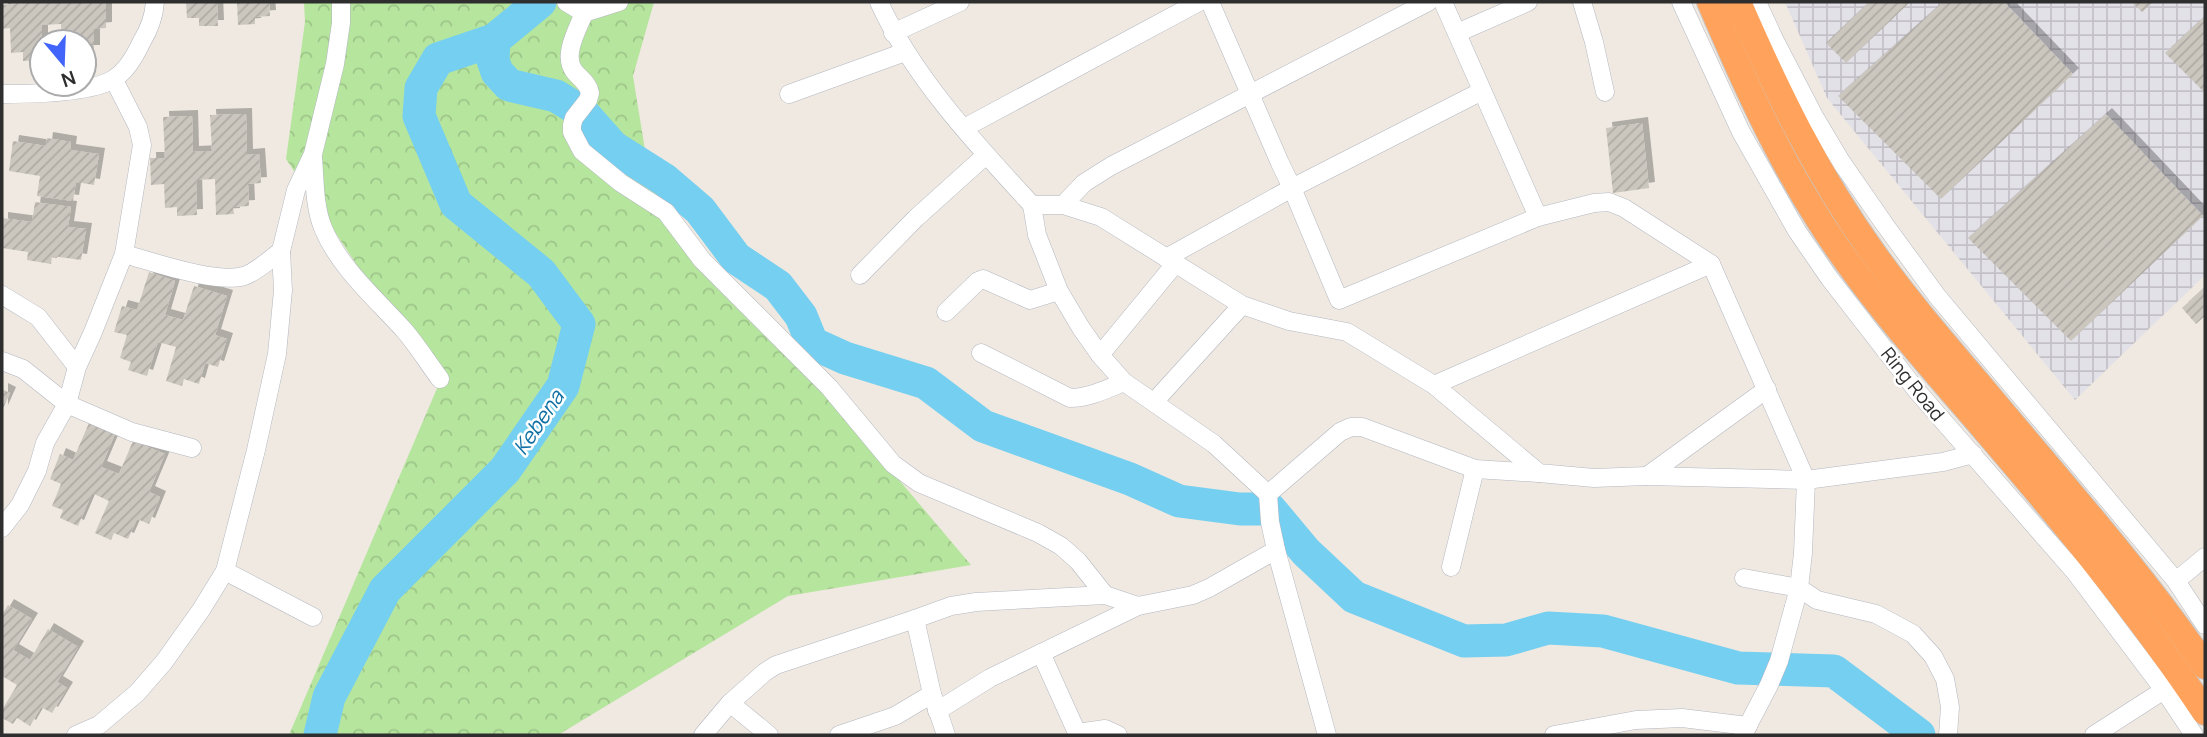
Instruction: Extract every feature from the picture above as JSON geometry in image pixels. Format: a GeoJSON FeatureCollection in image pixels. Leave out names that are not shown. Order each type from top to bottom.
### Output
{"type":"FeatureCollection","features":[{"type":"Feature","properties":{"kind":"highway","name":"Ring Road"},"geometry":{"type":"LineString","coordinates":[[1710,2],[1750,94],[1781,155],[1819,220],[1879,304],[2084,546],[2178,671],[2205,712]]}},
{"type":"Feature","properties":{"kind":"highway"},"geometry":{"type":"LineString","coordinates":[[1738,2],[1813,160],[1873,254],[2122,555],[2205,666]]}},
{"type":"Feature","properties":{"kind":"street"},"geometry":{"type":"LineString","coordinates":[[2,93],[58,93],[114,80],[127,67],[148,30],[155,2]]}},
{"type":"Feature","properties":{"kind":"street"},"geometry":{"type":"LineString","coordinates":[[76,735],[99,725],[137,693],[164,662],[225,571],[256,450],[276,354],[283,290],[281,251],[296,190],[313,154],[335,64],[341,2]]}},
{"type":"Feature","properties":{"kind":"street"},"geometry":{"type":"LineString","coordinates":[[566,2],[584,13],[618,2]]}},
{"type":"Feature","properties":{"kind":"street"},"geometry":{"type":"LineString","coordinates":[[879,2],[905,52],[986,155],[1032,205],[1037,235],[1059,291],[1080,328],[1124,382],[1214,444],[1268,507],[1276,551],[1327,735]]}},
{"type":"Feature","properties":{"kind":"street"},"geometry":{"type":"LineString","coordinates":[[893,33],[960,2]]}},
{"type":"Feature","properties":{"kind":"street"},"geometry":{"type":"LineString","coordinates":[[964,128],[1199,2]]}},
{"type":"Feature","properties":{"kind":"street"},"geometry":{"type":"LineString","coordinates":[[1210,2],[1339,300],[1347,331]]}},
{"type":"Feature","properties":{"kind":"street"},"geometry":{"type":"LineString","coordinates":[[1063,205],[1084,183],[1111,166],[1428,2]]}},
{"type":"Feature","properties":{"kind":"street"},"geometry":{"type":"LineString","coordinates":[[1443,2],[1538,217]]}},
{"type":"Feature","properties":{"kind":"street"},"geometry":{"type":"LineString","coordinates":[[1457,33],[1528,2]]}},
{"type":"Feature","properties":{"kind":"street"},"geometry":{"type":"LineString","coordinates":[[1582,2],[1605,92]]}},
{"type":"Feature","properties":{"kind":"street","name":"Ring Road"},"geometry":{"type":"LineString","coordinates":[[1681,2],[1741,132],[1797,231],[1830,279],[1917,391],[2076,572],[2194,735]]}},
{"type":"Feature","properties":{"kind":"street"},"geometry":{"type":"LineString","coordinates":[[1757,2],[1814,116],[1842,163],[1885,225],[1945,306],[2175,581],[2205,625]]}},
{"type":"Feature","properties":{"kind":"street"},"geometry":{"type":"LineString","coordinates":[[584,13],[568,60],[571,68],[589,87],[590,93],[574,118],[572,132],[582,151],[621,183],[666,212],[702,260],[829,387],[893,464],[919,483],[1038,533],[1061,546],[1078,561],[1105,595]]}},
{"type":"Feature","properties":{"kind":"street"},"geometry":{"type":"LineString","coordinates":[[789,94],[905,52]]}},
{"type":"Feature","properties":{"kind":"street"},"geometry":{"type":"LineString","coordinates":[[2,528],[20,505],[37,471],[45,443],[67,404],[77,367],[124,254],[142,145],[138,127],[114,80]]}},
{"type":"Feature","properties":{"kind":"street"},"geometry":{"type":"LineString","coordinates":[[1101,355],[1170,261],[1292,188],[1482,91]]}},
{"type":"Feature","properties":{"kind":"street"},"geometry":{"type":"LineString","coordinates":[[313,154],[317,208],[333,247],[407,333],[440,379]]}},
{"type":"Feature","properties":{"kind":"street"},"geometry":{"type":"LineString","coordinates":[[860,275],[916,218],[986,155]]}},
{"type":"Feature","properties":{"kind":"street"},"geometry":{"type":"LineString","coordinates":[[1339,300],[1538,217],[1609,202],[1624,208],[1711,264],[1806,480],[1799,589],[1779,661],[1745,730],[1682,718],[1636,720],[1553,735]]}},
{"type":"Feature","properties":{"kind":"street"},"geometry":{"type":"LineString","coordinates":[[1032,205],[1063,205],[1101,218],[1242,305],[1289,321],[1347,331],[1434,385],[1539,473]]}},
{"type":"Feature","properties":{"kind":"street"},"geometry":{"type":"LineString","coordinates":[[124,254],[204,275],[225,277],[246,276],[281,251]]}},
{"type":"Feature","properties":{"kind":"street"},"geometry":{"type":"LineString","coordinates":[[1434,385],[1711,264]]}},
{"type":"Feature","properties":{"kind":"street"},"geometry":{"type":"LineString","coordinates":[[946,312],[983,279],[1030,300],[1059,291]]}},
{"type":"Feature","properties":{"kind":"street"},"geometry":{"type":"LineString","coordinates":[[2,295],[38,317],[77,367]]}},
{"type":"Feature","properties":{"kind":"street"},"geometry":{"type":"LineString","coordinates":[[1154,402],[1242,305]]}},
{"type":"Feature","properties":{"kind":"street"},"geometry":{"type":"LineString","coordinates":[[981,353],[1070,398],[1087,396],[1124,382]]}},
{"type":"Feature","properties":{"kind":"street"},"geometry":{"type":"LineString","coordinates":[[2,361],[23,369],[67,404],[132,432],[192,448]]}},
{"type":"Feature","properties":{"kind":"street"},"geometry":{"type":"LineString","coordinates":[[1647,476],[1767,389]]}},
{"type":"Feature","properties":{"kind":"street"},"geometry":{"type":"LineString","coordinates":[[1268,507],[1340,432],[1351,427],[1362,427],[1475,469],[1594,478],[1647,476],[1806,480],[1943,461],[1973,454]]}},
{"type":"Feature","properties":{"kind":"street"},"geometry":{"type":"LineString","coordinates":[[1451,567],[1475,469]]}},
{"type":"Feature","properties":{"kind":"street"},"geometry":{"type":"LineString","coordinates":[[839,735],[934,703],[1138,606],[1209,588],[1276,551]]}},
{"type":"Feature","properties":{"kind":"street"},"geometry":{"type":"LineString","coordinates":[[2175,581],[2205,557]]}},
{"type":"Feature","properties":{"kind":"street"},"geometry":{"type":"LineString","coordinates":[[225,571],[313,617]]}},
{"type":"Feature","properties":{"kind":"street"},"geometry":{"type":"LineString","coordinates":[[1744,578],[1799,589],[1817,600],[1876,614],[1913,634],[1933,656],[1945,679],[1950,707],[1948,735]]}},
{"type":"Feature","properties":{"kind":"street"},"geometry":{"type":"LineString","coordinates":[[703,735],[730,703],[776,665],[951,606],[1105,595],[1138,606]]}},
{"type":"Feature","properties":{"kind":"street"},"geometry":{"type":"LineString","coordinates":[[915,619],[934,703],[946,735]]}},
{"type":"Feature","properties":{"kind":"street"},"geometry":{"type":"LineString","coordinates":[[1041,653],[1078,734],[1105,729],[1118,735]]}},
{"type":"Feature","properties":{"kind":"street"},"geometry":{"type":"LineString","coordinates":[[2094,735],[2164,690]]}},
{"type":"Feature","properties":{"kind":"street"},"geometry":{"type":"LineString","coordinates":[[730,703],[769,735]]}},
{"type":"Feature","properties":{"kind":"shaded area"},"geometry":{"type":"Polygon","coordinates":[[[1785,2],[2205,2],[2205,275],[2075,400],[1827,98],[1785,2]]]}},
{"type":"Feature","properties":{"kind":"green space"},"geometry":{"type":"Polygon","coordinates":[[[304,2],[654,2],[633,76],[651,187],[971,565],[788,596],[558,735],[289,735],[438,386],[286,159],[305,22],[304,2]]]}},
{"type":"Feature","properties":{"kind":"building"},"geometry":{"type":"Polygon","coordinates":[[[106,2],[106,28],[61,28],[61,24],[28,28],[28,61],[23,61],[23,52],[11,53],[10,28],[2,29],[2,5],[106,2]]]}},
{"type":"Feature","properties":{"kind":"building"},"geometry":{"type":"Polygon","coordinates":[[[186,2],[217,2],[218,26],[199,26],[199,18],[187,18],[186,2]]]}},
{"type":"Feature","properties":{"kind":"building"},"geometry":{"type":"Polygon","coordinates":[[[237,2],[269,2],[270,16],[255,17],[255,24],[238,25],[237,2]]]}},
{"type":"Feature","properties":{"kind":"building"},"geometry":{"type":"Polygon","coordinates":[[[1869,2],[1910,2],[1846,63],[1826,43],[1869,2]]]}},
{"type":"Feature","properties":{"kind":"building"},"geometry":{"type":"Polygon","coordinates":[[[1943,2],[2004,2],[2073,74],[1941,199],[1838,96],[1943,2]]]}},
{"type":"Feature","properties":{"kind":"building"},"geometry":{"type":"Polygon","coordinates":[[[2132,2],[2153,2],[2142,12],[2132,2]]]}},
{"type":"Feature","properties":{"kind":"building"},"geometry":{"type":"Polygon","coordinates":[[[2205,16],[2205,93],[2165,53],[2205,16]]]}},
{"type":"Feature","properties":{"kind":"building"},"geometry":{"type":"Polygon","coordinates":[[[246,114],[247,155],[259,154],[261,183],[248,184],[249,206],[233,207],[234,214],[216,215],[215,179],[196,180],[197,215],[177,216],[177,207],[165,208],[164,184],[151,185],[150,158],[165,158],[163,117],[192,116],[193,152],[212,151],[210,115],[246,114]]]}},
{"type":"Feature","properties":{"kind":"building"},"geometry":{"type":"Polygon","coordinates":[[[2106,114],[2203,216],[2071,341],[1968,238],[2106,114]]]}},
{"type":"Feature","properties":{"kind":"building"},"geometry":{"type":"Polygon","coordinates":[[[1642,123],[1649,188],[1613,193],[1606,128],[1642,123]]]}},
{"type":"Feature","properties":{"kind":"building"},"geometry":{"type":"Polygon","coordinates":[[[47,138],[71,142],[70,150],[99,154],[94,185],[76,182],[73,201],[37,196],[40,176],[9,171],[13,141],[46,146],[47,138]]]}},
{"type":"Feature","properties":{"kind":"building"},"geometry":{"type":"Polygon","coordinates":[[[35,202],[71,207],[68,227],[86,229],[81,260],[52,256],[51,264],[27,260],[28,252],[2,248],[2,218],[32,222],[35,202]]]}},
{"type":"Feature","properties":{"kind":"building"},"geometry":{"type":"Polygon","coordinates":[[[149,272],[175,281],[165,315],[183,320],[194,286],[227,296],[215,335],[227,339],[218,367],[205,363],[199,384],[184,379],[182,386],[166,381],[176,347],[158,342],[147,376],[128,370],[131,362],[120,358],[127,335],[114,332],[122,306],[137,310],[149,272]]]}},
{"type":"Feature","properties":{"kind":"building"},"geometry":{"type":"Polygon","coordinates":[[[2205,287],[2205,316],[2196,324],[2182,308],[2205,287]]]}},
{"type":"Feature","properties":{"kind":"building"},"geometry":{"type":"Polygon","coordinates":[[[2,389],[10,393],[2,411],[2,389]]]}},
{"type":"Feature","properties":{"kind":"building"},"geometry":{"type":"Polygon","coordinates":[[[89,423],[115,434],[101,467],[119,474],[133,441],[165,454],[149,492],[160,497],[149,524],[137,519],[128,539],[114,533],[111,540],[95,533],[109,501],[92,493],[78,526],[60,518],[63,510],[52,506],[61,484],[50,479],[60,454],[73,460],[89,423]]]}},
{"type":"Feature","properties":{"kind":"building"},"geometry":{"type":"Polygon","coordinates":[[[8,605],[32,619],[13,650],[30,660],[48,629],[78,647],[57,682],[67,688],[52,713],[41,707],[30,726],[17,718],[13,724],[2,718],[2,710],[17,685],[2,676],[2,615],[8,605]]]}},
{"type":"Feature","properties":{"kind":"waterway","name":"Kebena"},"geometry":{"type":"LineString","coordinates":[[320,735],[329,697],[385,590],[505,470],[563,386],[579,324],[541,273],[456,204],[419,116],[421,88],[438,59],[494,40],[540,2]]}},
{"type":"Feature","properties":{"kind":"waterway"},"geometry":{"type":"LineString","coordinates":[[494,40],[493,60],[497,72],[509,85],[556,96],[582,112],[613,147],[665,180],[700,210],[736,258],[778,286],[801,316],[812,343],[845,358],[926,383],[983,426],[1130,479],[1179,501],[1240,509],[1270,509],[1306,552],[1354,597],[1464,641],[1506,640],[1548,628],[1603,631],[1738,668],[1834,671],[1919,735]]}}]}
